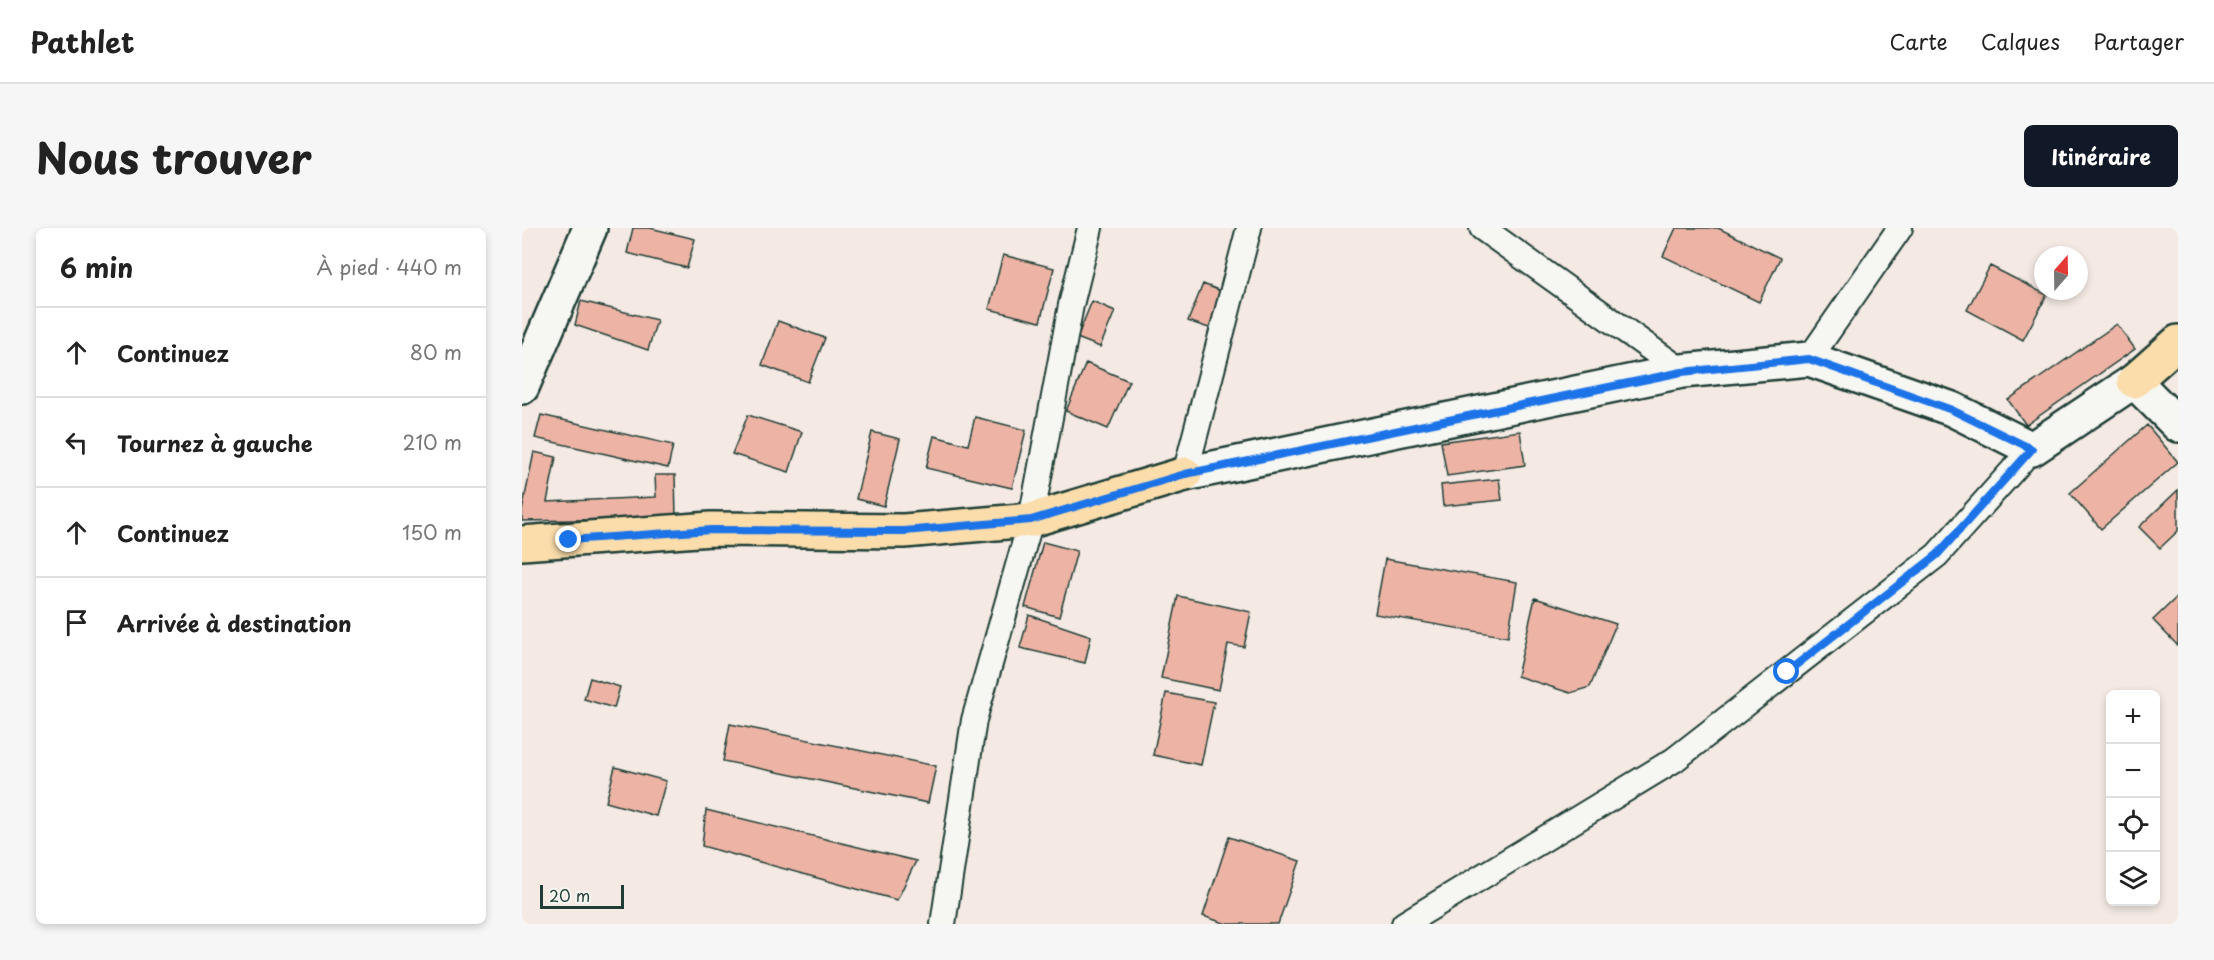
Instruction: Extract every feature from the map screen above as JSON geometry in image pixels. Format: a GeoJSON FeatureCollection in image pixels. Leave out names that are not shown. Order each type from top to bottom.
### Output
{"type":"FeatureCollection","features":[{"type":"Feature","properties":{"kind":"main road"},"geometry":{"type":"LineString","coordinates":[[522,387],[591,228]]}},
{"type":"Feature","properties":{"kind":"main road"},"geometry":{"type":"LineString","coordinates":[[522,543],[711,530],[904,531],[1031,520],[1185,474],[1682,372],[1809,359],[1952,410],[2032,449],[2134,381],[2178,342]]}},
{"type":"Feature","properties":{"kind":"main road"},"geometry":{"type":"LineString","coordinates":[[2134,381],[2178,425]]}},
{"type":"Feature","properties":{"kind":"street"},"geometry":{"type":"LineString","coordinates":[[943,924],[974,720],[1031,520],[1071,305],[1090,228]]}},
{"type":"Feature","properties":{"kind":"street"},"geometry":{"type":"LineString","coordinates":[[1185,474],[1249,228]]}},
{"type":"Feature","properties":{"kind":"street"},"geometry":{"type":"LineString","coordinates":[[1482,228],[1682,372]]}},
{"type":"Feature","properties":{"kind":"street"},"geometry":{"type":"LineString","coordinates":[[1809,359],[1900,228]]}},
{"type":"Feature","properties":{"kind":"street"},"geometry":{"type":"LineString","coordinates":[[1404,924],[1674,760],[1937,555],[2032,449]]}},
{"type":"Feature","properties":{"kind":"building"},"geometry":{"type":"Polygon","coordinates":[[[633,228],[650,228],[695,239],[687,268],[627,253],[633,228]]]}},
{"type":"Feature","properties":{"kind":"building"},"geometry":{"type":"Polygon","coordinates":[[[1676,228],[1718,228],[1780,258],[1759,302],[1663,256],[1676,228]]]}},
{"type":"Feature","properties":{"kind":"building"},"geometry":{"type":"Polygon","coordinates":[[[1003,255],[1054,268],[1040,322],[989,309],[1003,255]]]}},
{"type":"Feature","properties":{"kind":"building"},"geometry":{"type":"Polygon","coordinates":[[[1990,266],[2034,288],[2034,300],[2044,300],[2023,340],[1967,310],[1990,266]]]}},
{"type":"Feature","properties":{"kind":"building"},"geometry":{"type":"Polygon","coordinates":[[[1203,284],[1226,293],[1212,329],[1188,321],[1203,284]]]}},
{"type":"Feature","properties":{"kind":"building"},"geometry":{"type":"Polygon","coordinates":[[[581,301],[657,320],[648,350],[575,325],[581,301]]]}},
{"type":"Feature","properties":{"kind":"building"},"geometry":{"type":"Polygon","coordinates":[[[1092,301],[1115,311],[1100,347],[1077,338],[1092,301]]]}},
{"type":"Feature","properties":{"kind":"building"},"geometry":{"type":"Polygon","coordinates":[[[778,321],[825,338],[808,382],[762,365],[778,321]]]}},
{"type":"Feature","properties":{"kind":"building"},"geometry":{"type":"Polygon","coordinates":[[[2117,324],[2135,349],[2026,425],[2008,400],[2117,324]]]}},
{"type":"Feature","properties":{"kind":"building"},"geometry":{"type":"Polygon","coordinates":[[[1086,363],[1129,381],[1108,429],[1066,411],[1086,363]]]}},
{"type":"Feature","properties":{"kind":"building"},"geometry":{"type":"Polygon","coordinates":[[[541,415],[673,445],[668,468],[535,438],[541,415]]]}},
{"type":"Feature","properties":{"kind":"building"},"geometry":{"type":"Polygon","coordinates":[[[748,415],[802,432],[789,472],[732,454],[748,415]]]}},
{"type":"Feature","properties":{"kind":"building"},"geometry":{"type":"Polygon","coordinates":[[[975,417],[1026,430],[1012,488],[926,468],[934,436],[968,445],[975,417]]]}},
{"type":"Feature","properties":{"kind":"building"},"geometry":{"type":"Polygon","coordinates":[[[2147,425],[2178,462],[2101,529],[2070,493],[2147,425]]]}},
{"type":"Feature","properties":{"kind":"building"},"geometry":{"type":"Polygon","coordinates":[[[1520,431],[1525,465],[1447,476],[1441,442],[1520,431]]]}},
{"type":"Feature","properties":{"kind":"building"},"geometry":{"type":"Polygon","coordinates":[[[872,432],[900,439],[884,506],[856,499],[872,432]]]}},
{"type":"Feature","properties":{"kind":"building"},"geometry":{"type":"Polygon","coordinates":[[[534,452],[556,457],[547,502],[656,497],[655,475],[675,475],[676,518],[522,521],[534,452]]]}},
{"type":"Feature","properties":{"kind":"building"},"geometry":{"type":"Polygon","coordinates":[[[1499,479],[1502,500],[1443,506],[1441,485],[1499,479]]]}},
{"type":"Feature","properties":{"kind":"building"},"geometry":{"type":"Polygon","coordinates":[[[2178,490],[2178,531],[2160,548],[2139,527],[2178,490]]]}},
{"type":"Feature","properties":{"kind":"building"},"geometry":{"type":"Polygon","coordinates":[[[1043,542],[1077,551],[1059,617],[1025,607],[1043,542]]]}},
{"type":"Feature","properties":{"kind":"building"},"geometry":{"type":"Polygon","coordinates":[[[1385,559],[1517,582],[1508,637],[1375,614],[1385,559]]]}},
{"type":"Feature","properties":{"kind":"building"},"geometry":{"type":"Polygon","coordinates":[[[1178,596],[1251,612],[1244,647],[1228,644],[1219,690],[1161,678],[1178,596]]]}},
{"type":"Feature","properties":{"kind":"building"},"geometry":{"type":"Polygon","coordinates":[[[2178,596],[2178,646],[2153,620],[2178,596]]]}},
{"type":"Feature","properties":{"kind":"building"},"geometry":{"type":"Polygon","coordinates":[[[1535,598],[1616,624],[1590,687],[1570,693],[1517,676],[1535,598]]]}},
{"type":"Feature","properties":{"kind":"building"},"geometry":{"type":"Polygon","coordinates":[[[1029,615],[1091,636],[1085,663],[1020,648],[1029,615]]]}},
{"type":"Feature","properties":{"kind":"building"},"geometry":{"type":"Polygon","coordinates":[[[590,678],[620,687],[614,708],[584,699],[590,678]]]}},
{"type":"Feature","properties":{"kind":"building"},"geometry":{"type":"Polygon","coordinates":[[[1166,693],[1214,702],[1201,765],[1153,755],[1166,693]]]}},
{"type":"Feature","properties":{"kind":"building"},"geometry":{"type":"Polygon","coordinates":[[[730,724],[936,766],[928,803],[723,761],[730,724]]]}},
{"type":"Feature","properties":{"kind":"building"},"geometry":{"type":"Polygon","coordinates":[[[615,767],[666,781],[656,816],[606,802],[615,767]]]}},
{"type":"Feature","properties":{"kind":"building"},"geometry":{"type":"Polygon","coordinates":[[[706,810],[916,861],[897,900],[702,846],[706,810]]]}},
{"type":"Feature","properties":{"kind":"building"},"geometry":{"type":"Polygon","coordinates":[[[1229,837],[1300,861],[1278,924],[1227,924],[1203,916],[1229,837]]]}},
{"type":"Feature","properties":{"kind":"route"},"geometry":{"type":"LineString","coordinates":[[569,540],[711,530],[904,531],[1031,520],[1185,474],[1682,372],[1809,359],[1952,410],[2032,449],[1937,555],[1787,672]]}}]}
